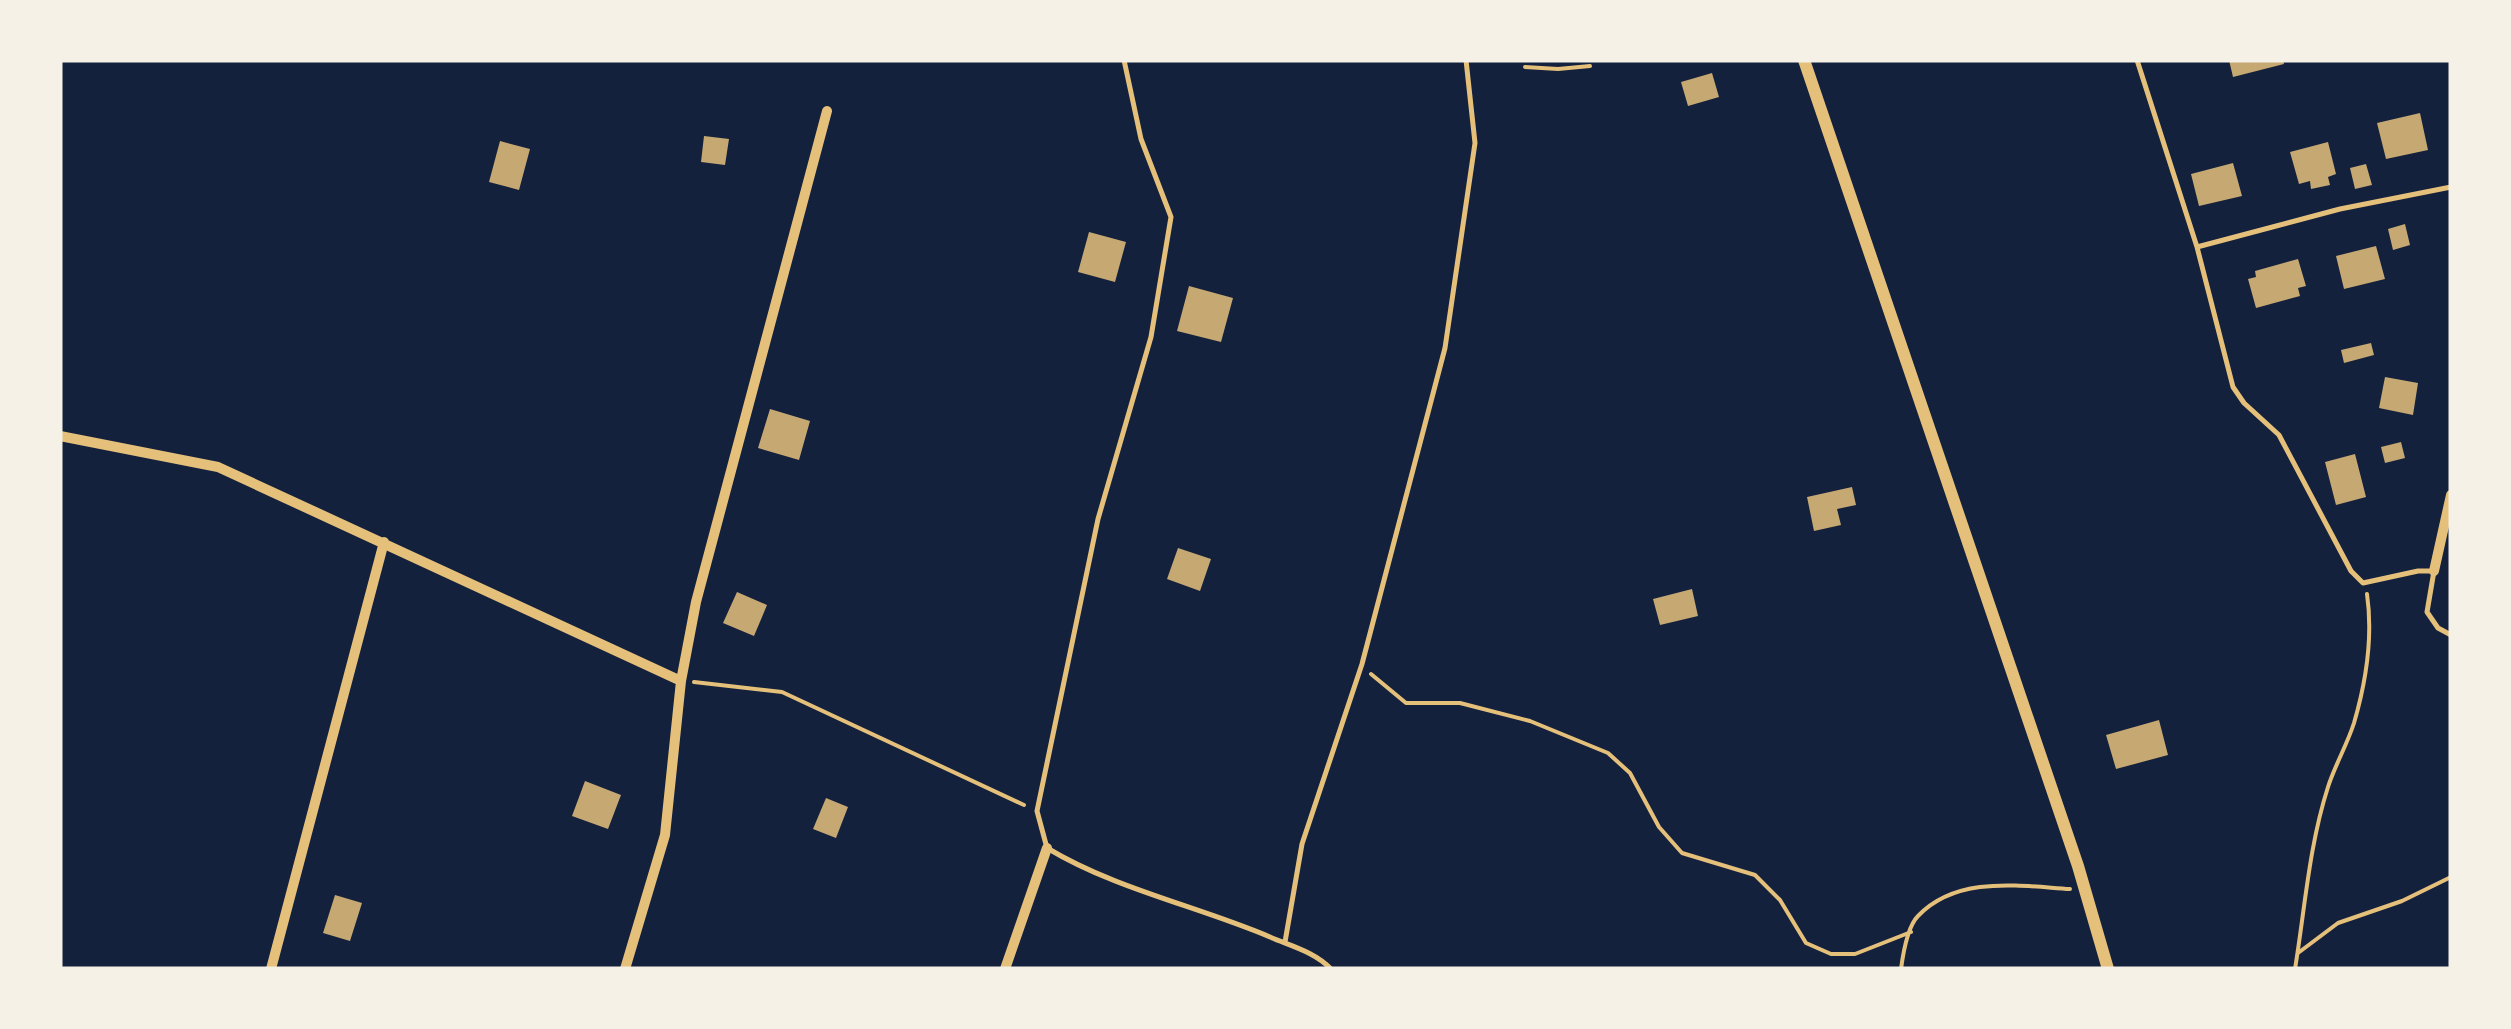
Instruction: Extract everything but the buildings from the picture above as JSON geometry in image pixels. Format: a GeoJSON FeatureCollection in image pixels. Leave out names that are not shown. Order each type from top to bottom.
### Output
{"type":"FeatureCollection","features":[{"type":"Feature","properties":{"kind":"street"},"geometry":{"type":"LineString","coordinates":[[1804,60],[2085,890],[2108,969]]}},
{"type":"Feature","properties":{"kind":"street"},"geometry":{"type":"LineString","coordinates":[[625,969],[665,835],[681,681],[696,602],[827,112]]}},
{"type":"Feature","properties":{"kind":"street"},"geometry":{"type":"LineString","coordinates":[[60,436],[218,468],[681,681]]}},
{"type":"Feature","properties":{"kind":"street"},"geometry":{"type":"LineString","coordinates":[[2434,571],[2451,496]]}},
{"type":"Feature","properties":{"kind":"street"},"geometry":{"type":"LineString","coordinates":[[271,969],[384,542]]}},
{"type":"Feature","properties":{"kind":"street"},"geometry":{"type":"LineString","coordinates":[[1005,969],[1047,848]]}},
{"type":"Feature","properties":{"kind":"lane"},"geometry":{"type":"LineString","coordinates":[[1124,60],[1141,139],[1171,216],[1151,336],[1098,518],[1037,811],[1047,848],[1076,866],[1284,943],[1321,958],[1331,969]]}},
{"type":"Feature","properties":{"kind":"lane"},"geometry":{"type":"LineString","coordinates":[[1284,943],[1302,844],[1362,664],[1445,348],[1474,143],[1466,60]]}},
{"type":"Feature","properties":{"kind":"lane"},"geometry":{"type":"LineString","coordinates":[[2138,60],[2197,247],[2226,372],[2233,387],[2244,403],[2279,435],[2351,571],[2363,583],[2434,571],[2430,620],[2451,636]]}},
{"type":"Feature","properties":{"kind":"lane"},"geometry":{"type":"LineString","coordinates":[[2197,247],[2340,209],[2451,188]]}},
{"type":"Feature","properties":{"kind":"path"},"geometry":{"type":"LineString","coordinates":[[1525,67],[1590,66]]}},
{"type":"Feature","properties":{"kind":"path"},"geometry":{"type":"LineString","coordinates":[[2295,969],[2305,888],[2328,787],[2354,722],[2363,680],[2370,642],[2369,582]]}},
{"type":"Feature","properties":{"kind":"path"},"geometry":{"type":"LineString","coordinates":[[1362,664],[1406,703],[1460,703],[1530,721],[1608,753],[1630,773],[1659,827],[1682,854],[1756,875],[1780,900],[1806,943],[1831,954],[1854,954],[1910,932]]}},
{"type":"Feature","properties":{"kind":"path"},"geometry":{"type":"LineString","coordinates":[[681,681],[782,692],[1037,811]]}},
{"type":"Feature","properties":{"kind":"path"},"geometry":{"type":"LineString","coordinates":[[2298,953],[2338,923],[2402,902],[2451,877]]}},
{"type":"Feature","properties":{"kind":"path"},"geometry":{"type":"LineString","coordinates":[[1900,969],[1915,918],[1942,898],[1991,884],[2085,890]]}}]}
